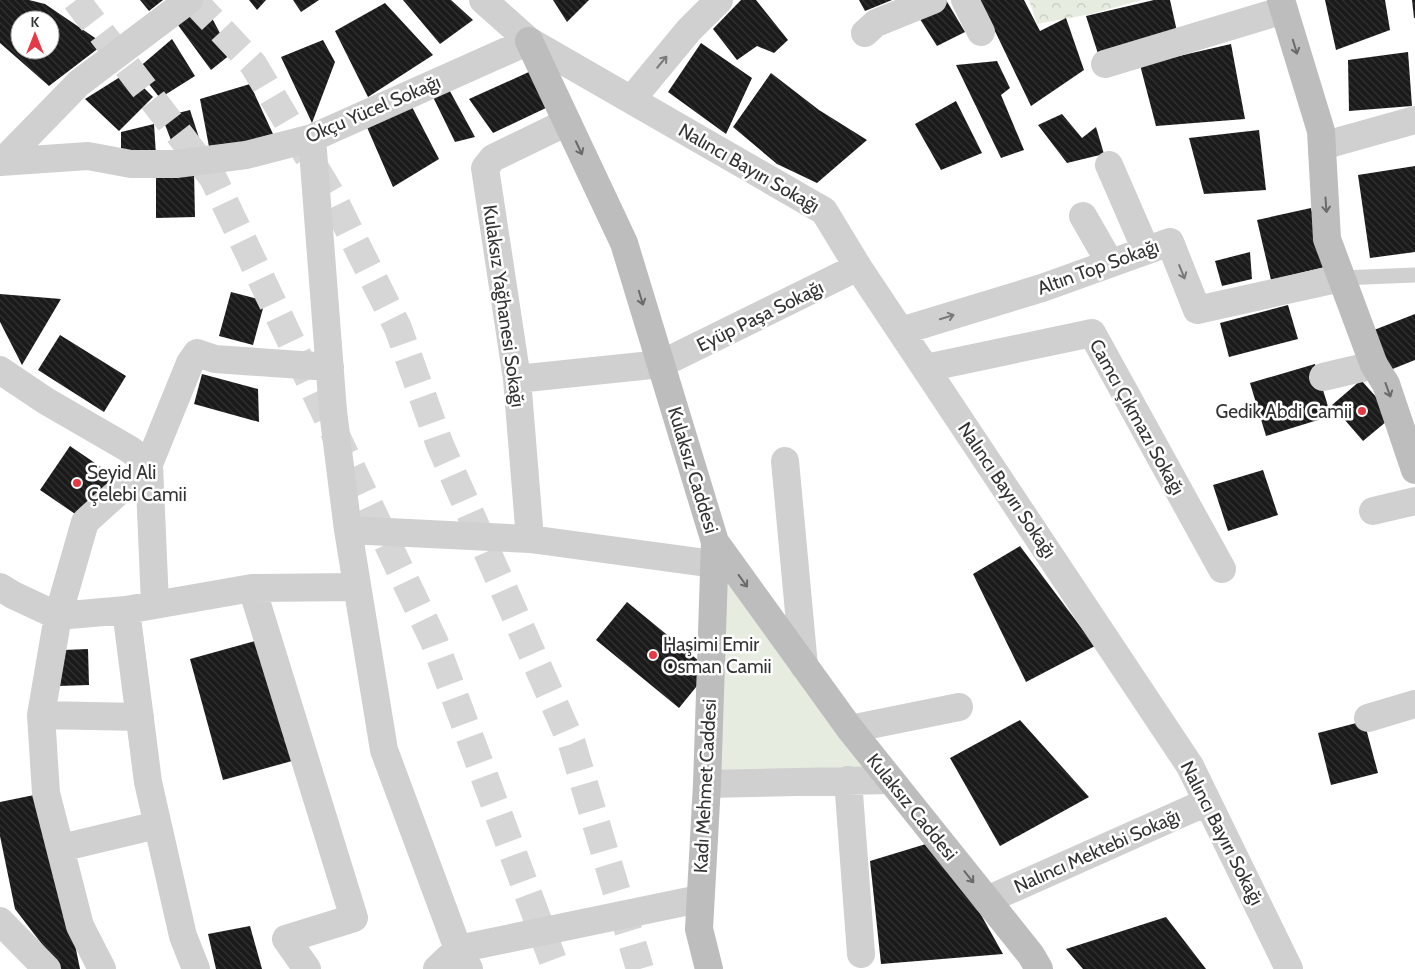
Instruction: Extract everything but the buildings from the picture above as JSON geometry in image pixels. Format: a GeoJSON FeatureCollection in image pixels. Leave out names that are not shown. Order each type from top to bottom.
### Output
{"type":"FeatureCollection","features":[{"type":"Feature","properties":{"kind":"street"},"geometry":{"type":"LineString","coordinates":[[1,162],[79,83],[189,0]]}},
{"type":"Feature","properties":{"kind":"street","name":"Nalıncı Bayırı Sokağı"},"geometry":{"type":"LineString","coordinates":[[484,0],[529,41],[824,211],[858,267],[1190,766],[1289,969]]}},
{"type":"Feature","properties":{"kind":"street"},"geometry":{"type":"LineString","coordinates":[[631,100],[689,30],[719,0]]}},
{"type":"Feature","properties":{"kind":"street"},"geometry":{"type":"LineString","coordinates":[[865,34],[876,23],[933,0]]}},
{"type":"Feature","properties":{"kind":"street"},"geometry":{"type":"LineString","coordinates":[[965,0],[982,32]]}},
{"type":"Feature","properties":{"kind":"street"},"geometry":{"type":"LineString","coordinates":[[1106,64],[1282,5],[1321,131],[1327,239],[1374,365],[1386,384],[1415,470]]}},
{"type":"Feature","properties":{"kind":"street","name":"Okçu Yücel Sokağı"},"geometry":{"type":"LineString","coordinates":[[1,162],[88,156],[131,164],[176,164],[246,156],[312,138],[529,41]]}},
{"type":"Feature","properties":{"kind":"street","name":"Kulaksız Caddesi"},"geometry":{"type":"LineString","coordinates":[[529,41],[624,243],[661,364],[714,553],[804,666],[850,729],[1031,955],[1039,969]]}},
{"type":"Feature","properties":{"kind":"street"},"geometry":{"type":"LineString","coordinates":[[563,113],[585,73]]}},
{"type":"Feature","properties":{"kind":"street","name":"Kulaksız Yağhanesi Sokağı"},"geometry":{"type":"LineString","coordinates":[[530,539],[516,379],[485,168],[493,158],[563,113]]}},
{"type":"Feature","properties":{"kind":"street"},"geometry":{"type":"LineString","coordinates":[[1322,146],[1415,120]]}},
{"type":"Feature","properties":{"kind":"street"},"geometry":{"type":"LineString","coordinates":[[312,138],[333,411],[348,530],[384,750],[464,959]]}},
{"type":"Feature","properties":{"kind":"street"},"geometry":{"type":"LineString","coordinates":[[1109,165],[1146,250]]}},
{"type":"Feature","properties":{"kind":"street"},"geometry":{"type":"LineString","coordinates":[[1083,216],[1110,263]]}},
{"type":"Feature","properties":{"kind":"street","name":"Altın Top Sokağı"},"geometry":{"type":"LineString","coordinates":[[901,331],[1042,288],[1170,242],[1197,310],[1340,278]]}},
{"type":"Feature","properties":{"kind":"street","name":"Eyüp Paşa Sokağı"},"geometry":{"type":"LineString","coordinates":[[661,364],[858,267]]}},
{"type":"Feature","properties":{"kind":"street","name":"Camcı Çıkmazı Sokağı"},"geometry":{"type":"LineString","coordinates":[[926,368],[1092,333],[1222,569]]}},
{"type":"Feature","properties":{"kind":"street"},"geometry":{"type":"LineString","coordinates":[[155,604],[150,464],[190,363],[197,353],[215,359],[330,368]]}},
{"type":"Feature","properties":{"kind":"street"},"geometry":{"type":"LineString","coordinates":[[516,379],[661,364]]}},
{"type":"Feature","properties":{"kind":"street"},"geometry":{"type":"LineString","coordinates":[[1323,377],[1374,365]]}},
{"type":"Feature","properties":{"kind":"street"},"geometry":{"type":"LineString","coordinates":[[0,370],[46,401],[129,449],[150,464]]}},
{"type":"Feature","properties":{"kind":"street"},"geometry":{"type":"LineString","coordinates":[[785,461],[804,666]]}},
{"type":"Feature","properties":{"kind":"street"},"geometry":{"type":"LineString","coordinates":[[102,969],[80,926],[46,793],[40,715],[58,616],[85,522],[150,464]]}},
{"type":"Feature","properties":{"kind":"street"},"geometry":{"type":"LineString","coordinates":[[1373,511],[1415,501]]}},
{"type":"Feature","properties":{"kind":"street"},"geometry":{"type":"LineString","coordinates":[[348,530],[530,539],[714,553]]}},
{"type":"Feature","properties":{"kind":"street","name":"Kadı Mehmet Caddesi"},"geometry":{"type":"LineString","coordinates":[[709,969],[698,929],[707,784],[714,553]]}},
{"type":"Feature","properties":{"kind":"street"},"geometry":{"type":"LineString","coordinates":[[0,587],[58,616],[126,610],[252,588],[357,587]]}},
{"type":"Feature","properties":{"kind":"street"},"geometry":{"type":"LineString","coordinates":[[252,588],[354,918],[286,939],[308,969]]}},
{"type":"Feature","properties":{"kind":"street"},"geometry":{"type":"LineString","coordinates":[[126,610],[148,782],[183,936],[196,969]]}},
{"type":"Feature","properties":{"kind":"street"},"geometry":{"type":"LineString","coordinates":[[1368,718],[1415,704]]}},
{"type":"Feature","properties":{"kind":"street"},"geometry":{"type":"LineString","coordinates":[[850,729],[959,707]]}},
{"type":"Feature","properties":{"kind":"street"},"geometry":{"type":"LineString","coordinates":[[40,715],[140,717]]}},
{"type":"Feature","properties":{"kind":"street"},"geometry":{"type":"LineString","coordinates":[[848,780],[861,954]]}},
{"type":"Feature","properties":{"kind":"street"},"geometry":{"type":"LineString","coordinates":[[707,784],[891,780]]}},
{"type":"Feature","properties":{"kind":"street","name":"Nalıncı Mektebi Sokağı"},"geometry":{"type":"LineString","coordinates":[[987,900],[1207,802]]}},
{"type":"Feature","properties":{"kind":"street"},"geometry":{"type":"LineString","coordinates":[[61,848],[158,826]]}},
{"type":"Feature","properties":{"kind":"street"},"geometry":{"type":"LineString","coordinates":[[437,969],[464,959],[699,899]]}},
{"type":"Feature","properties":{"kind":"street"},"geometry":{"type":"LineString","coordinates":[[0,921],[47,969]]}},
{"type":"Feature","properties":{"kind":"lane"},"geometry":{"type":"LineString","coordinates":[[1340,278],[1415,275]]}},
{"type":"Feature","properties":{"kind":"green space"},"geometry":{"type":"Polygon","coordinates":[[[1029,0],[1142,0],[1091,14],[1037,24],[1029,0]]]}},
{"type":"Feature","properties":{"kind":"green space"},"geometry":{"type":"Polygon","coordinates":[[[722,564],[873,778],[712,778],[722,564]]]}},
{"type":"Feature","properties":{"kind":"tunnel"},"geometry":{"type":"LineString","coordinates":[[76,0],[213,178],[434,641],[556,969]]}},
{"type":"Feature","properties":{"kind":"tunnel"},"geometry":{"type":"LineString","coordinates":[[193,0],[253,64],[333,198],[398,328],[440,445],[572,744],[640,969]]}},
{"type":"Feature","properties":{"kind":"place","name":"Gedik Abdi Camii"},"geometry":{"type":"Point","coordinates":[1362,411]}},
{"type":"Feature","properties":{"kind":"place","name":"Seyid Ali Çelebi Camii"},"geometry":{"type":"Point","coordinates":[77,483]}},
{"type":"Feature","properties":{"kind":"place","name":"Haşimi Emir Osman Camii"},"geometry":{"type":"Point","coordinates":[653,655]}}]}
